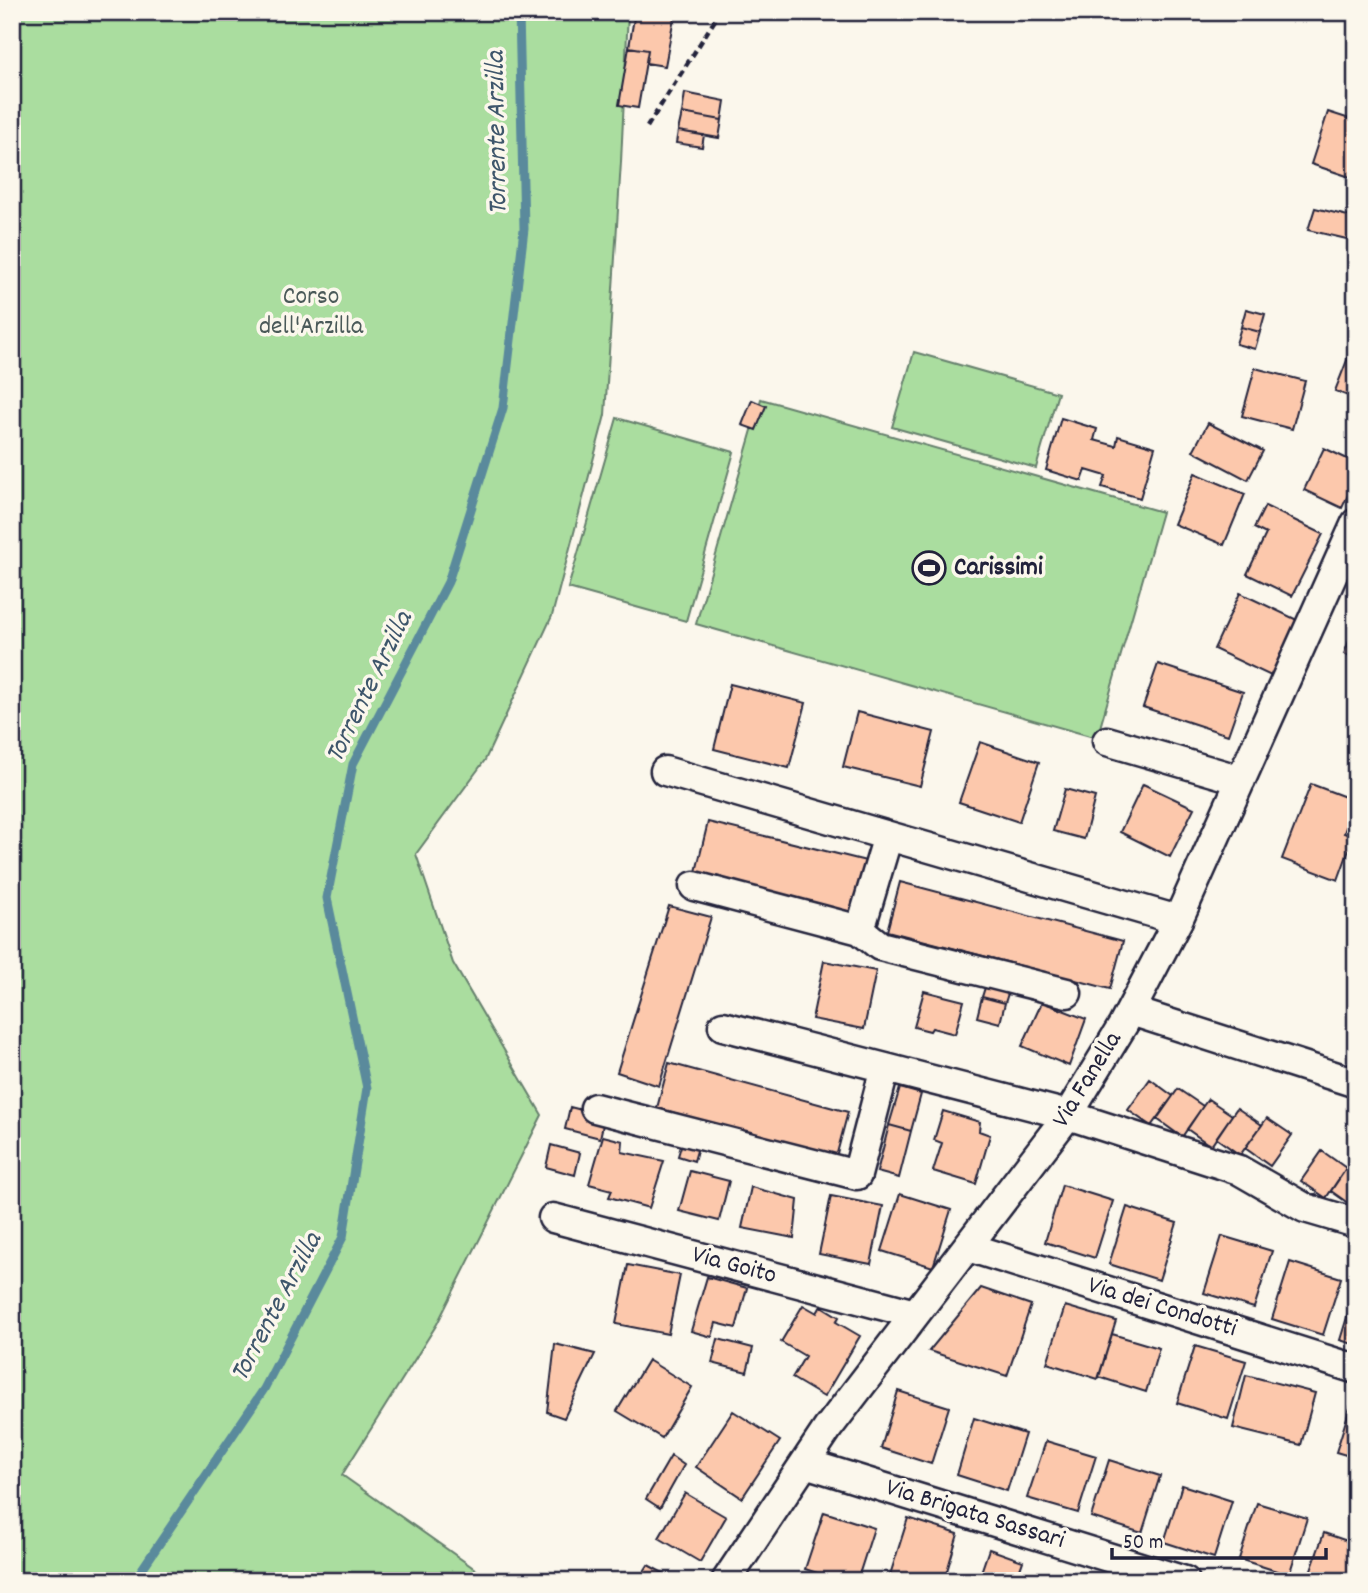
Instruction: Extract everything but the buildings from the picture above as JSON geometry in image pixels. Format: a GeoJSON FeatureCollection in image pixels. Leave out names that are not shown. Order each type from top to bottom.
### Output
{"type":"FeatureCollection","features":[{"type":"Feature","properties":{"kind":"street","name":"Via Fanella"},"geometry":{"type":"LineString","coordinates":[[731,1579],[805,1463],[1068,1115],[1131,1011],[1178,920],[1356,523]]}},
{"type":"Feature","properties":{"kind":"street"},"geometry":{"type":"LineString","coordinates":[[1107,740],[1241,780]]}},
{"type":"Feature","properties":{"kind":"street"},"geometry":{"type":"LineString","coordinates":[[665,771],[1178,920]]}},
{"type":"Feature","properties":{"kind":"street"},"geometry":{"type":"LineString","coordinates":[[860,930],[888,836]]}},
{"type":"Feature","properties":{"kind":"street"},"geometry":{"type":"LineString","coordinates":[[694,886],[860,930],[880,946],[1067,993]]}},
{"type":"Feature","properties":{"kind":"street"},"geometry":{"type":"LineString","coordinates":[[1131,1011],[1356,1083]]}},
{"type":"Feature","properties":{"kind":"street"},"geometry":{"type":"LineString","coordinates":[[723,1026],[1068,1115],[1239,1170],[1305,1208],[1356,1223]]}},
{"type":"Feature","properties":{"kind":"street"},"geometry":{"type":"LineString","coordinates":[[596,1108],[857,1175],[885,1068]]}},
{"type":"Feature","properties":{"kind":"street","name":"Via Goito"},"geometry":{"type":"LineString","coordinates":[[553,1218],[915,1314]]}},
{"type":"Feature","properties":{"kind":"street","name":"Via dei Condotti"},"geometry":{"type":"LineString","coordinates":[[968,1247],[1356,1369]]}},
{"type":"Feature","properties":{"kind":"street","name":"Via Brigata Sassari"},"geometry":{"type":"LineString","coordinates":[[805,1463],[1185,1581]]}},
{"type":"Feature","properties":{"kind":"path"},"geometry":{"type":"LineString","coordinates":[[647,127],[720,12]]}},
{"type":"Feature","properties":{"kind":"green space","name":"Corso dell'Arzilla"},"geometry":{"type":"Polygon","coordinates":[[[12,12],[628,12],[605,415],[552,616],[485,760],[416,854],[453,963],[542,1115],[437,1324],[342,1475],[492,1581],[12,1581],[12,12]]]}},
{"type":"Feature","properties":{"kind":"green space"},"geometry":{"type":"Polygon","coordinates":[[[914,352],[1058,393],[1036,468],[892,427],[914,352]]]}},
{"type":"Feature","properties":{"kind":"green space","name":"Carissimi"},"geometry":{"type":"Polygon","coordinates":[[[761,399],[1162,512],[1097,738],[696,624],[761,399]]]}},
{"type":"Feature","properties":{"kind":"green space"},"geometry":{"type":"Polygon","coordinates":[[[617,418],[734,452],[686,621],[568,588],[617,418]]]}},
{"type":"Feature","properties":{"kind":"waterway","name":"Torrente Arzilla"},"geometry":{"type":"LineString","coordinates":[[134,1581],[264,1389],[343,1237],[367,1088],[327,898],[353,764],[448,582],[503,408],[524,229],[519,12]]}},
{"type":"Feature","properties":{"kind":"place","name":"Carissimi"},"geometry":{"type":"Point","coordinates":[929,568]}}]}
